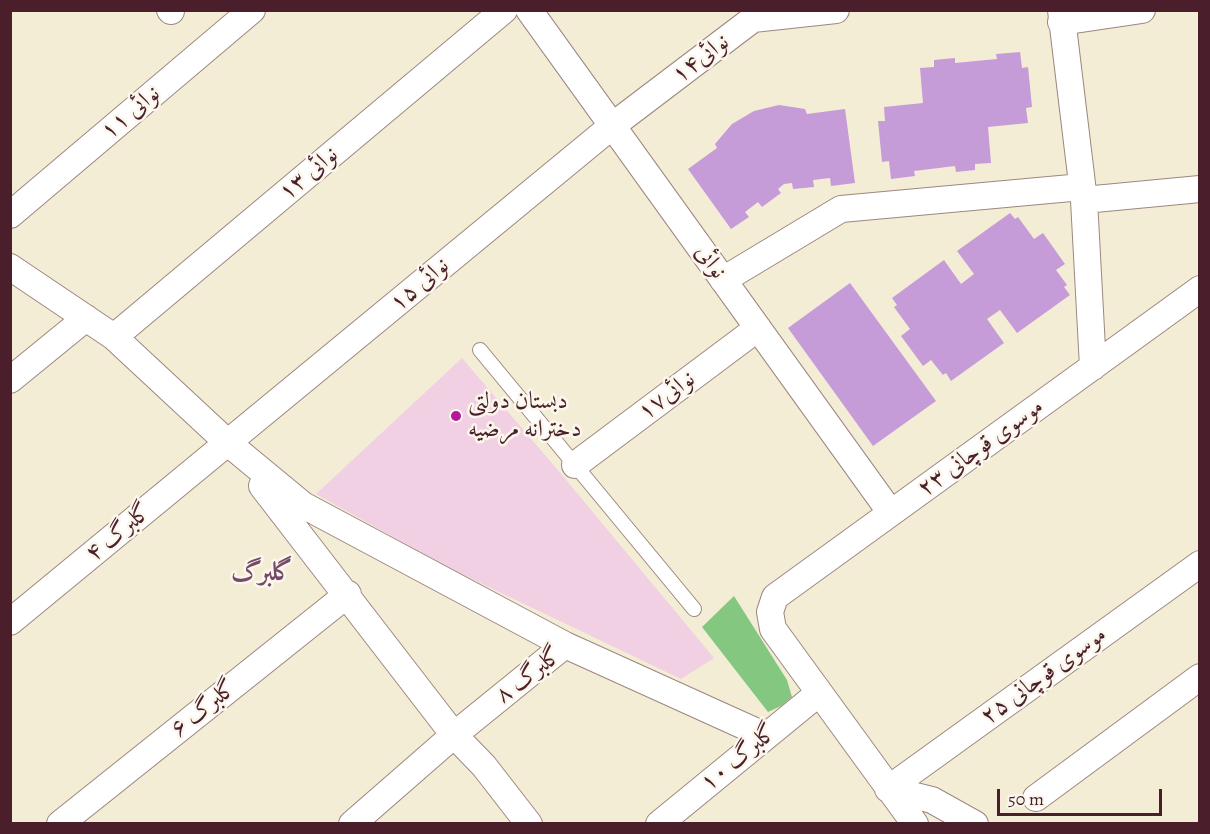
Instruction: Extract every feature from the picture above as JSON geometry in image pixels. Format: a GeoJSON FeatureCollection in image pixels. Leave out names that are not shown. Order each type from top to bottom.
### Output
{"type":"FeatureCollection","features":[{"type":"Feature","properties":{"kind":"street","name":"نوائی ۱۱"},"geometry":{"type":"LineString","coordinates":[[10,215],[252,10]]}},
{"type":"Feature","properties":{"kind":"street","name":"نوائی ۱۳"},"geometry":{"type":"LineString","coordinates":[[114,337],[504,10]]}},
{"type":"Feature","properties":{"kind":"street","name":"نوائی"},"geometry":{"type":"LineString","coordinates":[[529,10],[891,513]]}},
{"type":"Feature","properties":{"kind":"street","name":"نوائی۱۴"},"geometry":{"type":"LineString","coordinates":[[612,126],[753,19],[836,10]]}},
{"type":"Feature","properties":{"kind":"street"},"geometry":{"type":"LineString","coordinates":[[1093,367],[1083,193],[1061,16],[1142,10]]}},
{"type":"Feature","properties":{"kind":"street","name":"نوائی ۱۵"},"geometry":{"type":"LineString","coordinates":[[228,443],[612,126]]}},
{"type":"Feature","properties":{"kind":"street"},"geometry":{"type":"LineString","coordinates":[[723,280],[841,208],[1083,193],[1200,189]]}},
{"type":"Feature","properties":{"kind":"street"},"geometry":{"type":"LineString","coordinates":[[10,267],[114,337],[228,443],[303,505],[565,645]]}},
{"type":"Feature","properties":{"kind":"street","name":"موسوی قوچانی ۲۳"},"geometry":{"type":"LineString","coordinates":[[819,693],[773,629],[770,612],[775,597],[1200,289]]}},
{"type":"Feature","properties":{"kind":"street"},"geometry":{"type":"LineString","coordinates":[[10,380],[86,318]]}},
{"type":"Feature","properties":{"kind":"street","name":"نوائی۱۷"},"geometry":{"type":"LineString","coordinates":[[575,465],[758,328]]}},
{"type":"Feature","properties":{"kind":"street"},"geometry":{"type":"LineString","coordinates":[[228,443],[348,594],[454,735],[484,766],[529,824]]}},
{"type":"Feature","properties":{"kind":"street","name":"گلبرگ ۴"},"geometry":{"type":"LineString","coordinates":[[10,622],[228,443]]}},
{"type":"Feature","properties":{"kind":"street","name":"موسوی قوچانی ۲۵"},"geometry":{"type":"LineString","coordinates":[[888,789],[1200,564]]}},
{"type":"Feature","properties":{"kind":"street","name":"گلبرگ ۶"},"geometry":{"type":"LineString","coordinates":[[60,824],[348,594]]}},
{"type":"Feature","properties":{"kind":"street","name":"گلبرگ ۸"},"geometry":{"type":"LineString","coordinates":[[352,824],[454,735],[565,645],[766,736]]}},
{"type":"Feature","properties":{"kind":"street"},"geometry":{"type":"LineString","coordinates":[[1036,798],[1200,677]]}},
{"type":"Feature","properties":{"kind":"street"},"geometry":{"type":"LineString","coordinates":[[819,693],[915,824]]}},
{"type":"Feature","properties":{"kind":"street","name":"گلبرگ ۱۰"},"geometry":{"type":"LineString","coordinates":[[659,824],[819,693]]}},
{"type":"Feature","properties":{"kind":"street"},"geometry":{"type":"LineString","coordinates":[[888,789],[932,800],[975,824]]}},
{"type":"Feature","properties":{"kind":"lane"},"geometry":{"type":"LineString","coordinates":[[480,350],[694,609]]}},
{"type":"Feature","properties":{"kind":"shaded area"},"geometry":{"type":"Polygon","coordinates":[[[462,358],[714,658],[681,679],[449,568],[316,494],[462,358]]]}},
{"type":"Feature","properties":{"kind":"green space"},"geometry":{"type":"Polygon","coordinates":[[[734,596],[787,680],[792,697],[781,706],[768,712],[702,627],[734,596]]]}},
{"type":"Feature","properties":{"kind":"building"},"geometry":{"type":"Polygon","coordinates":[[[1020,52],[1022,68],[1028,67],[1032,107],[1026,108],[1028,123],[988,127],[991,163],[975,164],[975,170],[956,172],[955,166],[914,171],[915,176],[891,179],[889,161],[882,162],[878,121],[885,121],[884,107],[923,103],[920,68],[934,67],[934,60],[955,58],[955,63],[997,59],[996,54],[1020,52]]]}},
{"type":"Feature","properties":{"kind":"building"},"geometry":{"type":"Polygon","coordinates":[[[779,105],[805,109],[807,114],[845,109],[855,183],[831,186],[830,178],[813,180],[814,187],[793,189],[792,183],[784,184],[778,189],[781,193],[762,207],[758,202],[745,212],[749,217],[731,229],[688,169],[717,148],[715,144],[732,124],[754,111],[779,105]]]}},
{"type":"Feature","properties":{"kind":"building"},"geometry":{"type":"Polygon","coordinates":[[[1010,213],[1015,219],[1018,217],[1034,239],[1043,233],[1065,264],[1056,270],[1067,285],[1064,287],[1070,295],[1017,333],[1000,310],[987,319],[1004,343],[951,381],[946,373],[943,375],[931,360],[923,366],[901,336],[910,329],[894,307],[897,305],[892,298],[944,260],[961,284],[974,274],[957,251],[1010,213]]]}},
{"type":"Feature","properties":{"kind":"building"},"geometry":{"type":"Polygon","coordinates":[[[850,283],[936,401],[873,446],[788,328],[850,283]]]}},
{"type":"Feature","properties":{"kind":"place","name":"دبستان دولتی دخترانه مرضیه"},"geometry":{"type":"Point","coordinates":[456,416]}},
{"type":"Feature","properties":{"kind":"district","name":"گلبرگ"},"geometry":{"type":"Point","coordinates":[262,574]}}]}
